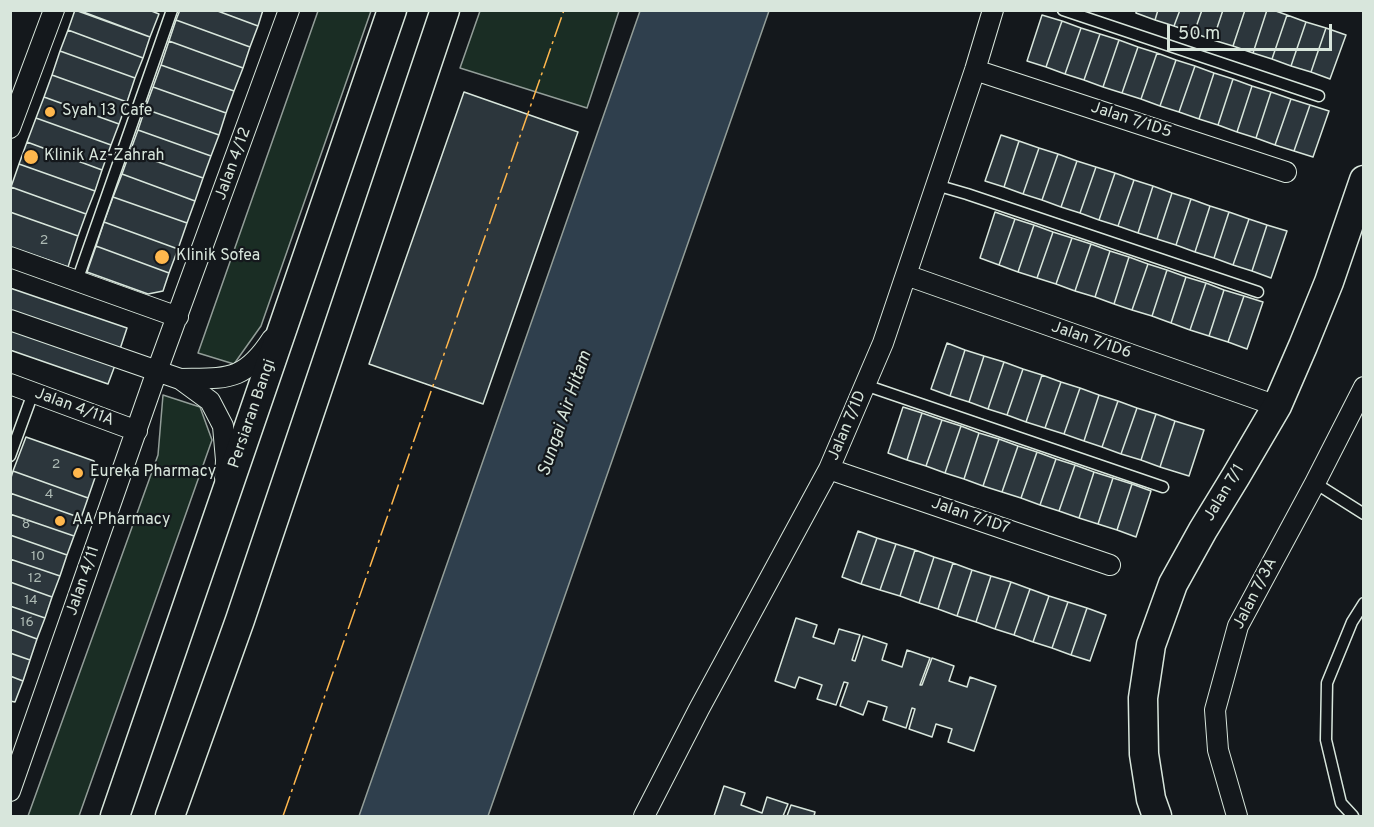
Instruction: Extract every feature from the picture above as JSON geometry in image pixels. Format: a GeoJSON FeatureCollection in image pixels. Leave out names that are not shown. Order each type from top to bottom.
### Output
{"type":"FeatureCollection","features":[{"type":"Feature","properties":{"kind":"main road","name":"Persiaran Bangi"},"geometry":{"type":"LineString","coordinates":[[115,816],[392,10]]}},
{"type":"Feature","properties":{"kind":"main road"},"geometry":{"type":"LineString","coordinates":[[170,816],[240,620],[445,10]]}},
{"type":"Feature","properties":{"kind":"main road","name":"Jalan 7/1"},"geometry":{"type":"LineString","coordinates":[[1157,816],[1151,799],[1144,754],[1143,698],[1151,645],[1173,584],[1277,406],[1329,282],[1364,180]]}},
{"type":"Feature","properties":{"kind":"main road"},"geometry":{"type":"LineString","coordinates":[[154,816],[171,771],[197,739]]}},
{"type":"Feature","properties":{"kind":"street"},"geometry":{"type":"LineString","coordinates":[[10,129],[54,10]]}},
{"type":"Feature","properties":{"kind":"street","name":"Jalan 4/12"},"geometry":{"type":"LineString","coordinates":[[158,371],[290,10]]}},
{"type":"Feature","properties":{"kind":"street","name":"Jalan 7/1D"},"geometry":{"type":"LineString","coordinates":[[644,816],[699,709],[830,469],[883,343],[993,10]]}},
{"type":"Feature","properties":{"kind":"street","name":"Jalan 7/1D5"},"geometry":{"type":"LineString","coordinates":[[975,70],[1286,172]]}},
{"type":"Feature","properties":{"kind":"street"},"geometry":{"type":"LineString","coordinates":[[10,257],[178,317]]}},
{"type":"Feature","properties":{"kind":"street","name":"Jalan 7/1D6"},"geometry":{"type":"LineString","coordinates":[[906,275],[1277,406]]}},
{"type":"Feature","properties":{"kind":"street"},"geometry":{"type":"LineString","coordinates":[[180,379],[225,378],[238,374],[261,356],[287,316]]}},
{"type":"Feature","properties":{"kind":"street"},"geometry":{"type":"LineString","coordinates":[[10,320],[180,379],[210,401],[223,426],[226,460],[223,502]]}},
{"type":"Feature","properties":{"kind":"street","name":"Jalan 4/11"},"geometry":{"type":"LineString","coordinates":[[10,791],[158,371]]}},
{"type":"Feature","properties":{"kind":"street","name":"Jalan 4/11A"},"geometry":{"type":"LineString","coordinates":[[10,384],[137,431]]}},
{"type":"Feature","properties":{"kind":"street","name":"Jalan 7/3A"},"geometry":{"type":"LineString","coordinates":[[1237,816],[1218,750],[1215,710],[1238,626],[1364,387]]}},
{"type":"Feature","properties":{"kind":"street","name":"Jalan 7/1D7"},"geometry":{"type":"LineString","coordinates":[[830,469],[1110,565]]}},
{"type":"Feature","properties":{"kind":"lane"},"geometry":{"type":"LineString","coordinates":[[77,281],[172,10]]}},
{"type":"Feature","properties":{"kind":"lane"},"geometry":{"type":"LineString","coordinates":[[1063,10],[1319,96]]}},
{"type":"Feature","properties":{"kind":"lane"},"geometry":{"type":"LineString","coordinates":[[936,185],[1258,292]]}},
{"type":"Feature","properties":{"kind":"lane"},"geometry":{"type":"LineString","coordinates":[[865,385],[1163,487]]}},
{"type":"Feature","properties":{"kind":"lane"},"geometry":{"type":"LineString","coordinates":[[10,456],[33,393]]}},
{"type":"Feature","properties":{"kind":"lane"},"geometry":{"type":"LineString","coordinates":[[1315,483],[1364,514]]}},
{"type":"Feature","properties":{"kind":"lane"},"geometry":{"type":"LineString","coordinates":[[1353,816],[1341,803],[1326,740],[1327,683],[1353,622],[1364,603]]}},
{"type":"Feature","properties":{"kind":"green space"},"geometry":{"type":"Polygon","coordinates":[[[318,11],[371,11],[261,326],[234,364],[198,353],[318,11]]]}},
{"type":"Feature","properties":{"kind":"green space"},"geometry":{"type":"Polygon","coordinates":[[[480,11],[619,11],[587,108],[460,68],[480,11]]]}},
{"type":"Feature","properties":{"kind":"green space"},"geometry":{"type":"Polygon","coordinates":[[[163,395],[200,407],[212,440],[79,816],[28,816],[158,455],[163,395]]]}},
{"type":"Feature","properties":{"kind":"water","name":"Sungai Air Hitam"},"geometry":{"type":"Polygon","coordinates":[[[640,11],[769,11],[488,816],[359,816],[640,11]]]}},
{"type":"Feature","properties":{"kind":"building"},"geometry":{"type":"Polygon","coordinates":[[[75,10],[150,37],[143,58],[68,30],[75,10]]]}},
{"type":"Feature","properties":{"kind":"building"},"geometry":{"type":"Polygon","coordinates":[[[78,10],[149,10],[159,14],[150,37],[78,10]]]}},
{"type":"Feature","properties":{"kind":"building"},"geometry":{"type":"Polygon","coordinates":[[[180,10],[215,10],[258,26],[250,47],[176,20],[180,10]]]}},
{"type":"Feature","properties":{"kind":"building"},"geometry":{"type":"Polygon","coordinates":[[[215,10],[263,10],[258,26],[215,10]]]}},
{"type":"Feature","properties":{"kind":"building"},"geometry":{"type":"Polygon","coordinates":[[[1136,10],[1158,10],[1155,20],[1136,13],[1136,10]]]}},
{"type":"Feature","properties":{"kind":"building"},"geometry":{"type":"Polygon","coordinates":[[[1158,10],[1180,10],[1174,26],[1155,20],[1158,10]]]}},
{"type":"Feature","properties":{"kind":"building"},"geometry":{"type":"Polygon","coordinates":[[[1180,10],[1202,10],[1194,33],[1174,26],[1180,10]]]}},
{"type":"Feature","properties":{"kind":"building"},"geometry":{"type":"Polygon","coordinates":[[[1202,10],[1223,10],[1213,40],[1194,33],[1202,10]]]}},
{"type":"Feature","properties":{"kind":"building"},"geometry":{"type":"Polygon","coordinates":[[[1223,10],[1245,10],[1233,46],[1213,40],[1223,10]]]}},
{"type":"Feature","properties":{"kind":"building"},"geometry":{"type":"Polygon","coordinates":[[[1245,10],[1267,10],[1253,53],[1233,46],[1245,10]]]}},
{"type":"Feature","properties":{"kind":"building"},"geometry":{"type":"Polygon","coordinates":[[[1267,10],[1287,15],[1272,59],[1253,53],[1267,10]]]}},
{"type":"Feature","properties":{"kind":"building"},"geometry":{"type":"Polygon","coordinates":[[[1042,15],[1062,21],[1046,67],[1027,61],[1042,15]]]}},
{"type":"Feature","properties":{"kind":"building"},"geometry":{"type":"Polygon","coordinates":[[[1287,15],[1306,22],[1291,66],[1272,59],[1287,15]]]}},
{"type":"Feature","properties":{"kind":"building"},"geometry":{"type":"Polygon","coordinates":[[[176,20],[250,47],[243,68],[169,41],[176,20]]]}},
{"type":"Feature","properties":{"kind":"building"},"geometry":{"type":"Polygon","coordinates":[[[1062,21],[1081,28],[1065,74],[1046,67],[1062,21]]]}},
{"type":"Feature","properties":{"kind":"building"},"geometry":{"type":"Polygon","coordinates":[[[1306,22],[1326,28],[1311,72],[1291,66],[1306,22]]]}},
{"type":"Feature","properties":{"kind":"building"},"geometry":{"type":"Polygon","coordinates":[[[1081,28],[1100,34],[1084,80],[1065,74],[1081,28]]]}},
{"type":"Feature","properties":{"kind":"building"},"geometry":{"type":"Polygon","coordinates":[[[1326,28],[1346,35],[1330,79],[1311,72],[1326,28]]]}},
{"type":"Feature","properties":{"kind":"building"},"geometry":{"type":"Polygon","coordinates":[[[68,30],[143,58],[135,78],[60,51],[68,30]]]}},
{"type":"Feature","properties":{"kind":"building"},"geometry":{"type":"Polygon","coordinates":[[[1100,34],[1119,40],[1103,87],[1084,80],[1100,34]]]}},
{"type":"Feature","properties":{"kind":"building"},"geometry":{"type":"Polygon","coordinates":[[[1119,40],[1138,47],[1122,93],[1103,87],[1119,40]]]}},
{"type":"Feature","properties":{"kind":"building"},"geometry":{"type":"Polygon","coordinates":[[[169,41],[243,68],[234,91],[161,65],[169,41]]]}},
{"type":"Feature","properties":{"kind":"building"},"geometry":{"type":"Polygon","coordinates":[[[1138,47],[1157,53],[1141,99],[1122,93],[1138,47]]]}},
{"type":"Feature","properties":{"kind":"building"},"geometry":{"type":"Polygon","coordinates":[[[60,51],[135,78],[127,102],[52,75],[60,51]]]}},
{"type":"Feature","properties":{"kind":"building"},"geometry":{"type":"Polygon","coordinates":[[[1157,53],[1176,60],[1160,106],[1141,99],[1157,53]]]}},
{"type":"Feature","properties":{"kind":"building"},"geometry":{"type":"Polygon","coordinates":[[[1176,60],[1195,66],[1179,112],[1160,106],[1176,60]]]}},
{"type":"Feature","properties":{"kind":"building"},"geometry":{"type":"Polygon","coordinates":[[[161,65],[234,91],[226,113],[153,87],[161,65]]]}},
{"type":"Feature","properties":{"kind":"building"},"geometry":{"type":"Polygon","coordinates":[[[1195,66],[1214,73],[1199,119],[1179,112],[1195,66]]]}},
{"type":"Feature","properties":{"kind":"building"},"geometry":{"type":"Polygon","coordinates":[[[1214,73],[1233,79],[1218,125],[1199,119],[1214,73]]]}},
{"type":"Feature","properties":{"kind":"building"},"geometry":{"type":"Polygon","coordinates":[[[52,75],[127,102],[119,124],[44,97],[52,75]]]}},
{"type":"Feature","properties":{"kind":"building"},"geometry":{"type":"Polygon","coordinates":[[[1233,79],[1252,86],[1237,132],[1218,125],[1233,79]]]}},
{"type":"Feature","properties":{"kind":"building"},"geometry":{"type":"Polygon","coordinates":[[[1252,86],[1271,92],[1256,138],[1237,132],[1252,86]]]}},
{"type":"Feature","properties":{"kind":"building"},"geometry":{"type":"Polygon","coordinates":[[[153,87],[226,113],[219,135],[145,109],[153,87]]]}},
{"type":"Feature","properties":{"kind":"building"},"geometry":{"type":"Polygon","coordinates":[[[464,92],[578,132],[483,404],[369,364],[464,92]]]}},
{"type":"Feature","properties":{"kind":"building"},"geometry":{"type":"Polygon","coordinates":[[[1271,92],[1291,99],[1275,145],[1256,138],[1271,92]]]}},
{"type":"Feature","properties":{"kind":"building"},"geometry":{"type":"Polygon","coordinates":[[[44,97],[119,124],[111,145],[36,118],[44,97]]]}},
{"type":"Feature","properties":{"kind":"building"},"geometry":{"type":"Polygon","coordinates":[[[1291,99],[1310,105],[1294,151],[1275,145],[1291,99]]]}},
{"type":"Feature","properties":{"kind":"building"},"geometry":{"type":"Polygon","coordinates":[[[1310,105],[1329,111],[1313,157],[1294,151],[1310,105]]]}},
{"type":"Feature","properties":{"kind":"building"},"geometry":{"type":"Polygon","coordinates":[[[145,109],[219,135],[211,156],[138,130],[145,109]]]}},
{"type":"Feature","properties":{"kind":"building"},"geometry":{"type":"Polygon","coordinates":[[[36,118],[111,145],[102,170],[27,142],[36,118]]]}},
{"type":"Feature","properties":{"kind":"building"},"geometry":{"type":"Polygon","coordinates":[[[138,130],[211,156],[203,178],[130,152],[138,130]]]}},
{"type":"Feature","properties":{"kind":"building"},"geometry":{"type":"Polygon","coordinates":[[[1001,135],[1019,141],[1004,187],[985,181],[1001,135]]]}},
{"type":"Feature","properties":{"kind":"building"},"geometry":{"type":"Polygon","coordinates":[[[1019,141],[1039,148],[1023,194],[1004,187],[1019,141]]]}},
{"type":"Feature","properties":{"kind":"building"},"geometry":{"type":"Polygon","coordinates":[[[27,142],[102,170],[95,191],[19,164],[27,142]]]}},
{"type":"Feature","properties":{"kind":"building"},"geometry":{"type":"Polygon","coordinates":[[[1039,148],[1058,154],[1042,200],[1023,194],[1039,148]]]}},
{"type":"Feature","properties":{"kind":"building"},"geometry":{"type":"Polygon","coordinates":[[[130,152],[203,178],[195,201],[122,174],[130,152]]]}},
{"type":"Feature","properties":{"kind":"building"},"geometry":{"type":"Polygon","coordinates":[[[1058,154],[1077,161],[1061,207],[1042,200],[1058,154]]]}},
{"type":"Feature","properties":{"kind":"building"},"geometry":{"type":"Polygon","coordinates":[[[1077,161],[1096,167],[1080,213],[1061,207],[1077,161]]]}},
{"type":"Feature","properties":{"kind":"building"},"geometry":{"type":"Polygon","coordinates":[[[19,164],[95,191],[86,214],[11,187],[19,164]]]}},
{"type":"Feature","properties":{"kind":"building"},"geometry":{"type":"Polygon","coordinates":[[[1096,167],[1115,173],[1099,220],[1080,213],[1096,167]]]}},
{"type":"Feature","properties":{"kind":"building"},"geometry":{"type":"Polygon","coordinates":[[[1115,173],[1134,180],[1118,226],[1099,220],[1115,173]]]}},
{"type":"Feature","properties":{"kind":"building"},"geometry":{"type":"Polygon","coordinates":[[[122,174],[195,201],[187,223],[113,197],[122,174]]]}},
{"type":"Feature","properties":{"kind":"building"},"geometry":{"type":"Polygon","coordinates":[[[1134,180],[1153,186],[1138,233],[1118,226],[1134,180]]]}},
{"type":"Feature","properties":{"kind":"building"},"geometry":{"type":"Polygon","coordinates":[[[1153,186],[1172,193],[1157,239],[1138,233],[1153,186]]]}},
{"type":"Feature","properties":{"kind":"building"},"geometry":{"type":"Polygon","coordinates":[[[11,187],[86,214],[78,236],[10,212],[11,187]]]}},
{"type":"Feature","properties":{"kind":"building"},"geometry":{"type":"Polygon","coordinates":[[[1172,193],[1191,199],[1176,245],[1157,239],[1172,193]]]}},
{"type":"Feature","properties":{"kind":"building"},"geometry":{"type":"Polygon","coordinates":[[[113,197],[187,223],[178,249],[104,222],[113,197]]]}},
{"type":"Feature","properties":{"kind":"building"},"geometry":{"type":"Polygon","coordinates":[[[1191,199],[1210,206],[1195,252],[1176,245],[1191,199]]]}},
{"type":"Feature","properties":{"kind":"building"},"geometry":{"type":"Polygon","coordinates":[[[1210,206],[1229,212],[1214,258],[1195,252],[1210,206]]]}},
{"type":"Feature","properties":{"kind":"building"},"geometry":{"type":"Polygon","coordinates":[[[10,212],[78,236],[68,267],[10,247],[10,212]]]}},
{"type":"Feature","properties":{"kind":"building"},"geometry":{"type":"Polygon","coordinates":[[[995,212],[1015,219],[999,265],[980,258],[995,212]]]}},
{"type":"Feature","properties":{"kind":"building"},"geometry":{"type":"Polygon","coordinates":[[[1229,212],[1249,219],[1233,265],[1214,258],[1229,212]]]}},
{"type":"Feature","properties":{"kind":"building"},"geometry":{"type":"Polygon","coordinates":[[[1015,219],[1034,225],[1018,272],[999,265],[1015,219]]]}},
{"type":"Feature","properties":{"kind":"building"},"geometry":{"type":"Polygon","coordinates":[[[1249,219],[1267,225],[1252,271],[1233,265],[1249,219]]]}},
{"type":"Feature","properties":{"kind":"building"},"geometry":{"type":"Polygon","coordinates":[[[104,222],[178,249],[169,273],[96,246],[104,222]]]}},
{"type":"Feature","properties":{"kind":"building"},"geometry":{"type":"Polygon","coordinates":[[[1034,225],[1053,232],[1037,278],[1018,272],[1034,225]]]}},
{"type":"Feature","properties":{"kind":"building"},"geometry":{"type":"Polygon","coordinates":[[[1267,225],[1287,231],[1271,278],[1252,271],[1267,225]]]}},
{"type":"Feature","properties":{"kind":"building"},"geometry":{"type":"Polygon","coordinates":[[[1053,232],[1072,238],[1056,284],[1037,278],[1053,232]]]}},
{"type":"Feature","properties":{"kind":"building"},"geometry":{"type":"Polygon","coordinates":[[[1072,238],[1091,244],[1075,291],[1056,284],[1072,238]]]}},
{"type":"Feature","properties":{"kind":"building"},"geometry":{"type":"Polygon","coordinates":[[[1091,244],[1110,251],[1095,297],[1075,291],[1091,244]]]}},
{"type":"Feature","properties":{"kind":"building"},"geometry":{"type":"Polygon","coordinates":[[[96,246],[169,273],[163,291],[148,294],[87,272],[96,246]]]}},
{"type":"Feature","properties":{"kind":"building"},"geometry":{"type":"Polygon","coordinates":[[[1110,251],[1129,257],[1114,304],[1095,297],[1110,251]]]}},
{"type":"Feature","properties":{"kind":"building"},"geometry":{"type":"Polygon","coordinates":[[[1129,257],[1148,264],[1132,310],[1114,304],[1129,257]]]}},
{"type":"Feature","properties":{"kind":"building"},"geometry":{"type":"Polygon","coordinates":[[[1148,264],[1167,270],[1152,316],[1132,310],[1148,264]]]}},
{"type":"Feature","properties":{"kind":"building"},"geometry":{"type":"Polygon","coordinates":[[[1167,270],[1186,277],[1171,323],[1152,316],[1167,270]]]}},
{"type":"Feature","properties":{"kind":"building"},"geometry":{"type":"Polygon","coordinates":[[[1186,277],[1206,283],[1190,330],[1171,323],[1186,277]]]}},
{"type":"Feature","properties":{"kind":"building"},"geometry":{"type":"Polygon","coordinates":[[[1206,283],[1224,290],[1209,336],[1190,330],[1206,283]]]}},
{"type":"Feature","properties":{"kind":"building"},"geometry":{"type":"Polygon","coordinates":[[[10,288],[127,328],[119,352],[10,315],[10,288]]]}},
{"type":"Feature","properties":{"kind":"building"},"geometry":{"type":"Polygon","coordinates":[[[1224,290],[1244,296],[1228,342],[1209,336],[1224,290]]]}},
{"type":"Feature","properties":{"kind":"building"},"geometry":{"type":"Polygon","coordinates":[[[1244,296],[1263,302],[1247,349],[1228,342],[1244,296]]]}},
{"type":"Feature","properties":{"kind":"building"},"geometry":{"type":"Polygon","coordinates":[[[10,323],[117,360],[108,384],[10,350],[10,323]]]}},
{"type":"Feature","properties":{"kind":"building"},"geometry":{"type":"Polygon","coordinates":[[[947,343],[965,350],[950,396],[931,389],[947,343]]]}},
{"type":"Feature","properties":{"kind":"building"},"geometry":{"type":"Polygon","coordinates":[[[965,350],[984,356],[969,402],[950,396],[965,350]]]}},
{"type":"Feature","properties":{"kind":"building"},"geometry":{"type":"Polygon","coordinates":[[[984,356],[1004,362],[988,409],[969,402],[984,356]]]}},
{"type":"Feature","properties":{"kind":"building"},"geometry":{"type":"Polygon","coordinates":[[[1004,362],[1023,369],[1007,415],[988,409],[1004,362]]]}},
{"type":"Feature","properties":{"kind":"building"},"geometry":{"type":"Polygon","coordinates":[[[1023,369],[1042,375],[1026,422],[1007,415],[1023,369]]]}},
{"type":"Feature","properties":{"kind":"building"},"geometry":{"type":"Polygon","coordinates":[[[1042,375],[1061,382],[1045,428],[1026,422],[1042,375]]]}},
{"type":"Feature","properties":{"kind":"building"},"geometry":{"type":"Polygon","coordinates":[[[1061,382],[1080,388],[1064,434],[1045,428],[1061,382]]]}},
{"type":"Feature","properties":{"kind":"building"},"geometry":{"type":"Polygon","coordinates":[[[1080,388],[1099,395],[1084,441],[1064,434],[1080,388]]]}},
{"type":"Feature","properties":{"kind":"building"},"geometry":{"type":"Polygon","coordinates":[[[1099,395],[1118,401],[1102,447],[1084,441],[1099,395]]]}},
{"type":"Feature","properties":{"kind":"building"},"geometry":{"type":"Polygon","coordinates":[[[1118,401],[1137,408],[1121,454],[1102,447],[1118,401]]]}},
{"type":"Feature","properties":{"kind":"building"},"geometry":{"type":"Polygon","coordinates":[[[903,407],[922,413],[907,460],[888,453],[903,407]]]}},
{"type":"Feature","properties":{"kind":"building"},"geometry":{"type":"Polygon","coordinates":[[[1137,408],[1156,414],[1141,460],[1121,454],[1137,408]]]}},
{"type":"Feature","properties":{"kind":"building"},"geometry":{"type":"Polygon","coordinates":[[[922,413],[942,420],[926,466],[907,460],[922,413]]]}},
{"type":"Feature","properties":{"kind":"building"},"geometry":{"type":"Polygon","coordinates":[[[1156,414],[1175,421],[1160,467],[1141,460],[1156,414]]]}},
{"type":"Feature","properties":{"kind":"building"},"geometry":{"type":"Polygon","coordinates":[[[942,420],[961,426],[945,473],[926,466],[942,420]]]}},
{"type":"Feature","properties":{"kind":"building"},"geometry":{"type":"Polygon","coordinates":[[[1175,421],[1204,430],[1189,476],[1160,467],[1175,421]]]}},
{"type":"Feature","properties":{"kind":"building"},"geometry":{"type":"Polygon","coordinates":[[[961,426],[979,433],[964,479],[945,473],[961,426]]]}},
{"type":"Feature","properties":{"kind":"building"},"geometry":{"type":"Polygon","coordinates":[[[979,433],[999,439],[983,486],[964,479],[979,433]]]}},
{"type":"Feature","properties":{"kind":"building"},"geometry":{"type":"Polygon","coordinates":[[[26,437],[94,461],[98,469],[88,498],[13,471],[26,437]]]}},
{"type":"Feature","properties":{"kind":"building"},"geometry":{"type":"Polygon","coordinates":[[[999,439],[1018,446],[1002,492],[983,486],[999,439]]]}},
{"type":"Feature","properties":{"kind":"building"},"geometry":{"type":"Polygon","coordinates":[[[1018,446],[1037,452],[1021,498],[1002,492],[1018,446]]]}},
{"type":"Feature","properties":{"kind":"building"},"geometry":{"type":"Polygon","coordinates":[[[1037,452],[1056,459],[1040,505],[1021,498],[1037,452]]]}},
{"type":"Feature","properties":{"kind":"building"},"geometry":{"type":"Polygon","coordinates":[[[1056,459],[1075,465],[1059,511],[1040,505],[1056,459]]]}},
{"type":"Feature","properties":{"kind":"building"},"geometry":{"type":"Polygon","coordinates":[[[1075,465],[1094,472],[1079,518],[1059,511],[1075,465]]]}},
{"type":"Feature","properties":{"kind":"building"},"geometry":{"type":"Polygon","coordinates":[[[13,471],[88,498],[81,518],[10,493],[13,471]]]}},
{"type":"Feature","properties":{"kind":"building"},"geometry":{"type":"Polygon","coordinates":[[[1094,472],[1113,478],[1098,524],[1079,518],[1094,472]]]}},
{"type":"Feature","properties":{"kind":"building"},"geometry":{"type":"Polygon","coordinates":[[[1113,478],[1132,484],[1117,530],[1098,524],[1113,478]]]}},
{"type":"Feature","properties":{"kind":"building"},"geometry":{"type":"Polygon","coordinates":[[[1132,484],[1151,491],[1136,537],[1117,530],[1132,484]]]}},
{"type":"Feature","properties":{"kind":"building"},"geometry":{"type":"Polygon","coordinates":[[[10,493],[81,518],[74,536],[10,514],[10,493]]]}},
{"type":"Feature","properties":{"kind":"building"},"geometry":{"type":"Polygon","coordinates":[[[10,514],[74,536],[67,555],[10,535],[10,514]]]}},
{"type":"Feature","properties":{"kind":"building"},"geometry":{"type":"Polygon","coordinates":[[[858,531],[877,538],[861,584],[842,577],[858,531]]]}},
{"type":"Feature","properties":{"kind":"building"},"geometry":{"type":"Polygon","coordinates":[[[10,535],[67,555],[60,576],[10,559],[10,535]]]}},
{"type":"Feature","properties":{"kind":"building"},"geometry":{"type":"Polygon","coordinates":[[[877,538],[896,544],[880,590],[861,584],[877,538]]]}},
{"type":"Feature","properties":{"kind":"building"},"geometry":{"type":"Polygon","coordinates":[[[896,544],[915,550],[900,596],[880,590],[896,544]]]}},
{"type":"Feature","properties":{"kind":"building"},"geometry":{"type":"Polygon","coordinates":[[[915,550],[934,557],[919,603],[900,596],[915,550]]]}},
{"type":"Feature","properties":{"kind":"building"},"geometry":{"type":"Polygon","coordinates":[[[934,557],[953,563],[938,609],[919,603],[934,557]]]}},
{"type":"Feature","properties":{"kind":"building"},"geometry":{"type":"Polygon","coordinates":[[[10,559],[60,576],[52,597],[10,582],[10,559]]]}},
{"type":"Feature","properties":{"kind":"building"},"geometry":{"type":"Polygon","coordinates":[[[953,563],[972,570],[957,616],[938,609],[953,563]]]}},
{"type":"Feature","properties":{"kind":"building"},"geometry":{"type":"Polygon","coordinates":[[[972,570],[991,576],[976,622],[957,616],[972,570]]]}},
{"type":"Feature","properties":{"kind":"building"},"geometry":{"type":"Polygon","coordinates":[[[991,576],[1011,582],[995,629],[976,622],[991,576]]]}},
{"type":"Feature","properties":{"kind":"building"},"geometry":{"type":"Polygon","coordinates":[[[10,582],[52,597],[45,618],[10,606],[10,582]]]}},
{"type":"Feature","properties":{"kind":"building"},"geometry":{"type":"Polygon","coordinates":[[[1011,582],[1030,589],[1014,635],[995,629],[1011,582]]]}},
{"type":"Feature","properties":{"kind":"building"},"geometry":{"type":"Polygon","coordinates":[[[1030,589],[1049,596],[1033,642],[1014,635],[1030,589]]]}},
{"type":"Feature","properties":{"kind":"building"},"geometry":{"type":"Polygon","coordinates":[[[1049,596],[1068,602],[1052,648],[1033,642],[1049,596]]]}},
{"type":"Feature","properties":{"kind":"building"},"geometry":{"type":"Polygon","coordinates":[[[1068,602],[1087,608],[1071,655],[1052,648],[1068,602]]]}},
{"type":"Feature","properties":{"kind":"building"},"geometry":{"type":"Polygon","coordinates":[[[10,606],[45,618],[37,639],[10,629],[10,606]]]}},
{"type":"Feature","properties":{"kind":"building"},"geometry":{"type":"Polygon","coordinates":[[[1087,608],[1106,615],[1090,661],[1071,655],[1087,608]]]}},
{"type":"Feature","properties":{"kind":"building"},"geometry":{"type":"Polygon","coordinates":[[[796,618],[817,625],[813,637],[834,644],[839,629],[860,635],[852,660],[855,661],[863,636],[887,644],[882,660],[902,667],[907,650],[930,658],[920,685],[922,685],[932,658],[954,666],[949,681],[967,687],[970,677],[996,686],[974,751],[948,742],[952,729],[936,724],[932,737],[909,729],[915,709],[912,708],[906,728],[883,720],[887,707],[868,701],[863,715],[840,706],[848,683],[844,682],[836,705],[817,699],[822,685],[799,677],[795,688],[775,681],[796,618]]]}},
{"type":"Feature","properties":{"kind":"building"},"geometry":{"type":"Polygon","coordinates":[[[10,629],[37,639],[30,660],[10,653],[10,629]]]}},
{"type":"Feature","properties":{"kind":"building"},"geometry":{"type":"Polygon","coordinates":[[[10,653],[30,660],[23,681],[10,676],[10,653]]]}},
{"type":"Feature","properties":{"kind":"building"},"geometry":{"type":"Polygon","coordinates":[[[10,676],[23,681],[15,702],[10,701],[10,676]]]}},
{"type":"Feature","properties":{"kind":"building"},"geometry":{"type":"Polygon","coordinates":[[[724,786],[745,793],[741,805],[762,813],[767,797],[788,804],[783,816],[714,816],[724,786]]]}},
{"type":"Feature","properties":{"kind":"building"},"geometry":{"type":"Polygon","coordinates":[[[791,805],[815,812],[814,816],[787,816],[791,805]]]}},
{"type":"Feature","properties":{"kind":"power"},"geometry":{"type":"LineString","coordinates":[[283,816],[564,10]]}},
{"type":"Feature","properties":{"kind":"place","name":"Syah 13 Cafe"},"geometry":{"type":"Point","coordinates":[50,112]}},
{"type":"Feature","properties":{"kind":"place","name":"Klinik Az-Zahrah"},"geometry":{"type":"Point","coordinates":[31,157]}},
{"type":"Feature","properties":{"kind":"place","name":"Klinik Sofea"},"geometry":{"type":"Point","coordinates":[162,257]}},
{"type":"Feature","properties":{"kind":"place","name":"Eureka Pharmacy"},"geometry":{"type":"Point","coordinates":[78,473]}},
{"type":"Feature","properties":{"kind":"place","name":"AA Pharmacy"},"geometry":{"type":"Point","coordinates":[60,521]}}]}
